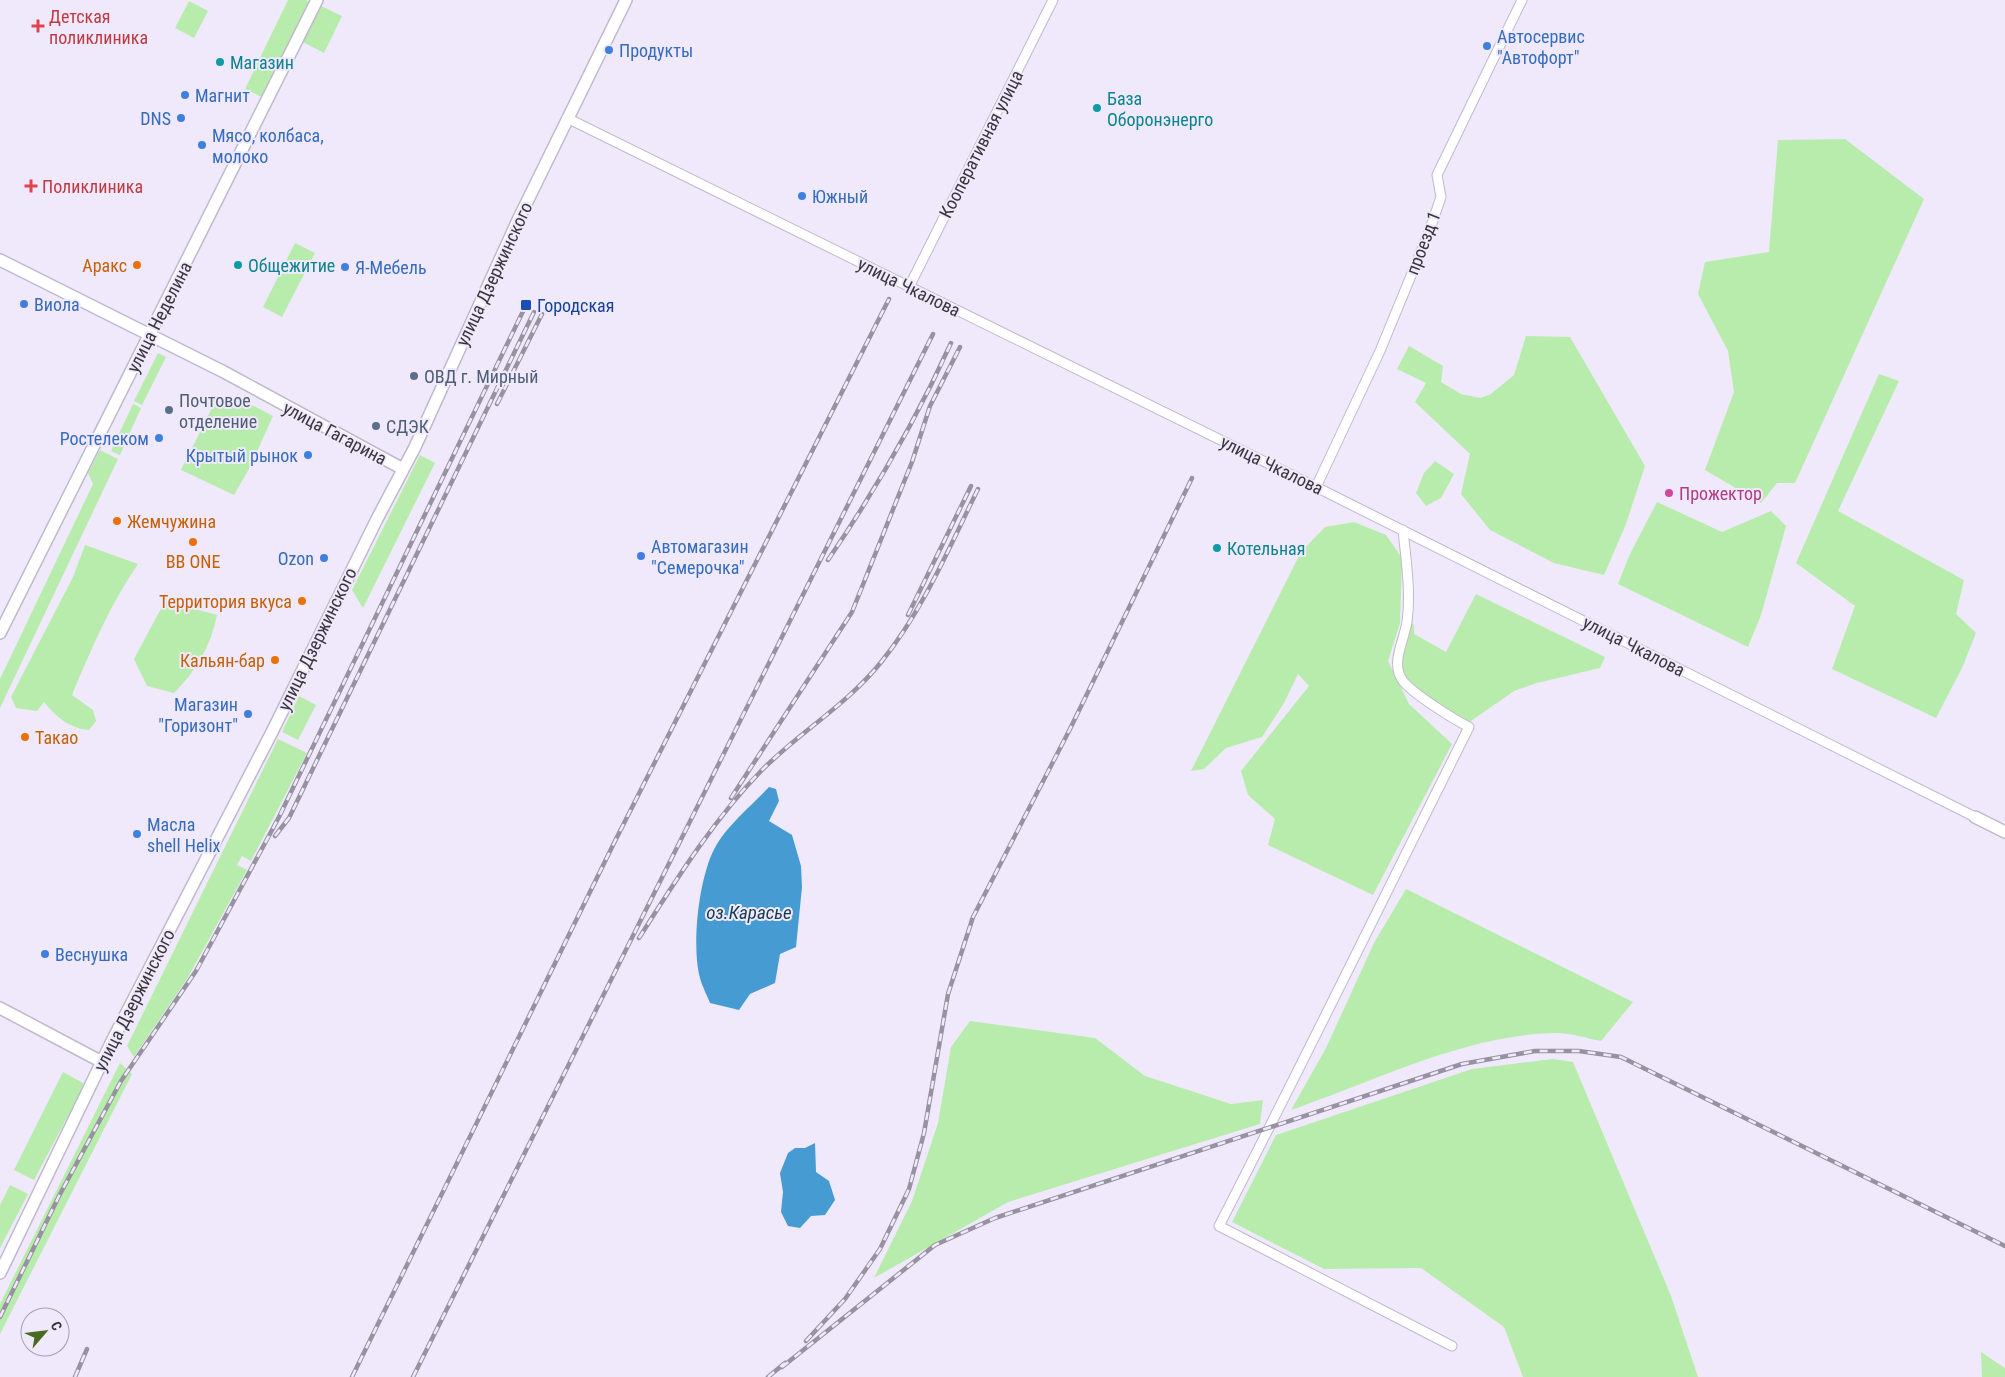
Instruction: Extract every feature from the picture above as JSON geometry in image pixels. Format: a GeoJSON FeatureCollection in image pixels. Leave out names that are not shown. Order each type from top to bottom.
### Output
{"type":"FeatureCollection","features":[{"type":"Feature","properties":{"kind":"street","name":"улица Неделина"},"geometry":{"type":"LineString","coordinates":[[0,633],[317,0]]}},
{"type":"Feature","properties":{"kind":"street","name":"улица Дзержинского"},"geometry":{"type":"LineString","coordinates":[[0,1273],[102,1062],[272,732],[403,469],[567,118],[626,0]]}},
{"type":"Feature","properties":{"kind":"street","name":"Кооперативная улица"},"geometry":{"type":"LineString","coordinates":[[910,287],[1053,0]]}},
{"type":"Feature","properties":{"kind":"street","name":"проезд 1"},"geometry":{"type":"LineString","coordinates":[[1316,487],[1380,351],[1429,232],[1440,196],[1437,175],[1522,0]]}},
{"type":"Feature","properties":{"kind":"street","name":"улица Чкалова"},"geometry":{"type":"LineString","coordinates":[[567,118],[1403,530],[1975,817]]}},
{"type":"Feature","properties":{"kind":"street","name":"улица Гагарина"},"geometry":{"type":"LineString","coordinates":[[0,260],[224,372],[403,469]]}},
{"type":"Feature","properties":{"kind":"street"},"geometry":{"type":"LineString","coordinates":[[1403,530],[1408,576],[1407,621],[1397,663],[1403,681],[1451,718],[1469,727],[1376,910],[1308,1053],[1220,1226],[1452,1346]]}},
{"type":"Feature","properties":{"kind":"street"},"geometry":{"type":"LineString","coordinates":[[1975,817],[2005,832]]}},
{"type":"Feature","properties":{"kind":"street"},"geometry":{"type":"LineString","coordinates":[[0,1008],[102,1062]]}},
{"type":"Feature","properties":{"kind":"green space"},"geometry":{"type":"Polygon","coordinates":[[[288,0],[306,0],[312,3],[266,99],[245,89],[288,0]]]}},
{"type":"Feature","properties":{"kind":"green space"},"geometry":{"type":"Polygon","coordinates":[[[189,1],[208,11],[194,38],[175,28],[189,1]]]}},
{"type":"Feature","properties":{"kind":"green space"},"geometry":{"type":"Polygon","coordinates":[[[319,5],[342,16],[324,53],[301,41],[319,5]]]}},
{"type":"Feature","properties":{"kind":"green space"},"geometry":{"type":"Polygon","coordinates":[[[1845,139],[1924,199],[1795,483],[1777,483],[1761,503],[1705,470],[1734,392],[1728,351],[1698,294],[1705,262],[1769,252],[1778,140],[1845,139]]]}},
{"type":"Feature","properties":{"kind":"green space"},"geometry":{"type":"Polygon","coordinates":[[[295,243],[315,253],[282,317],[263,307],[295,243]]]}},
{"type":"Feature","properties":{"kind":"green space"},"geometry":{"type":"Polygon","coordinates":[[[1526,336],[1570,337],[1645,466],[1626,524],[1604,575],[1554,563],[1490,530],[1461,494],[1470,454],[1415,402],[1426,383],[1397,369],[1409,346],[1443,366],[1441,382],[1461,394],[1480,398],[1491,394],[1514,375],[1526,336]]]}},
{"type":"Feature","properties":{"kind":"green space"},"geometry":{"type":"Polygon","coordinates":[[[158,353],[166,357],[142,405],[134,401],[158,353]]]}},
{"type":"Feature","properties":{"kind":"green space"},"geometry":{"type":"Polygon","coordinates":[[[1879,374],[1899,381],[1838,511],[1964,580],[1956,614],[1976,633],[1962,668],[1936,718],[1832,669],[1855,606],[1796,563],[1879,374]]]}},
{"type":"Feature","properties":{"kind":"green space"},"geometry":{"type":"Polygon","coordinates":[[[237,397],[273,416],[250,467],[234,495],[181,470],[217,398],[233,405],[237,397]]]}},
{"type":"Feature","properties":{"kind":"green space"},"geometry":{"type":"Polygon","coordinates":[[[133,404],[141,408],[120,455],[111,451],[133,404]]]}},
{"type":"Feature","properties":{"kind":"green space"},"geometry":{"type":"Polygon","coordinates":[[[100,450],[118,459],[0,708],[0,679],[93,484],[88,473],[100,450]]]}},
{"type":"Feature","properties":{"kind":"green space"},"geometry":{"type":"Polygon","coordinates":[[[420,455],[435,463],[363,608],[352,590],[420,455]]]}},
{"type":"Feature","properties":{"kind":"green space"},"geometry":{"type":"Polygon","coordinates":[[[1435,461],[1454,474],[1441,498],[1426,506],[1416,493],[1424,473],[1435,461]]]}},
{"type":"Feature","properties":{"kind":"green space"},"geometry":{"type":"Polygon","coordinates":[[[1657,502],[1722,532],[1771,511],[1786,526],[1761,615],[1748,647],[1618,584],[1630,554],[1657,502]]]}},
{"type":"Feature","properties":{"kind":"green space"},"geometry":{"type":"Polygon","coordinates":[[[1354,522],[1386,535],[1402,558],[1400,623],[1388,661],[1409,704],[1452,744],[1373,895],[1268,845],[1275,819],[1248,795],[1241,771],[1309,686],[1298,674],[1284,703],[1262,737],[1226,748],[1204,769],[1191,771],[1301,552],[1325,527],[1354,522]]]}},
{"type":"Feature","properties":{"kind":"green space"},"geometry":{"type":"Polygon","coordinates":[[[85,545],[138,564],[110,611],[72,695],[93,710],[96,721],[89,730],[75,727],[64,721],[44,702],[37,711],[16,708],[11,697],[73,577],[85,545]]]}},
{"type":"Feature","properties":{"kind":"green space"},"geometry":{"type":"Polygon","coordinates":[[[1476,594],[1605,657],[1600,668],[1537,683],[1514,691],[1468,723],[1417,690],[1402,672],[1400,658],[1410,621],[1414,625],[1414,634],[1446,652],[1476,594]]]}},
{"type":"Feature","properties":{"kind":"green space"},"geometry":{"type":"Polygon","coordinates":[[[165,601],[217,615],[207,648],[196,667],[174,693],[147,686],[134,659],[165,601]]]}},
{"type":"Feature","properties":{"kind":"green space"},"geometry":{"type":"Polygon","coordinates":[[[299,696],[316,705],[298,740],[282,732],[299,696]]]}},
{"type":"Feature","properties":{"kind":"green space"},"geometry":{"type":"Polygon","coordinates":[[[278,739],[307,753],[251,861],[242,856],[237,865],[247,870],[187,979],[134,1057],[127,1046],[278,739]]]}},
{"type":"Feature","properties":{"kind":"green space"},"geometry":{"type":"Polygon","coordinates":[[[1406,889],[1633,1002],[1601,1041],[1559,1033],[1519,1036],[1486,1042],[1420,1062],[1291,1110],[1326,1048],[1374,943],[1406,889]]]}},
{"type":"Feature","properties":{"kind":"green space"},"geometry":{"type":"Polygon","coordinates":[[[970,1021],[1095,1038],[1145,1076],[1231,1104],[1263,1100],[1260,1124],[1008,1202],[874,1278],[912,1201],[938,1123],[951,1047],[970,1021]]]}},
{"type":"Feature","properties":{"kind":"green space"},"geometry":{"type":"Polygon","coordinates":[[[1553,1059],[1573,1062],[1671,1296],[1698,1377],[1523,1377],[1504,1327],[1421,1268],[1324,1269],[1232,1222],[1276,1135],[1472,1069],[1553,1059]]]}},
{"type":"Feature","properties":{"kind":"green space"},"geometry":{"type":"Polygon","coordinates":[[[120,1063],[132,1074],[0,1334],[0,1304],[120,1063]]]}},
{"type":"Feature","properties":{"kind":"green space"},"geometry":{"type":"Polygon","coordinates":[[[63,1072],[85,1084],[34,1180],[14,1170],[63,1072]]]}},
{"type":"Feature","properties":{"kind":"green space"},"geometry":{"type":"Polygon","coordinates":[[[10,1185],[28,1194],[0,1248],[0,1205],[10,1185]]]}},
{"type":"Feature","properties":{"kind":"green space"},"geometry":{"type":"Polygon","coordinates":[[[1981,1352],[2005,1368],[2005,1377],[1982,1377],[1981,1352]]]}},
{"type":"Feature","properties":{"kind":"water","name":"оз.Карасье"},"geometry":{"type":"Polygon","coordinates":[[[769,787],[776,789],[779,801],[769,821],[792,835],[801,866],[802,887],[796,947],[780,954],[775,983],[750,994],[739,1010],[710,1003],[703,987],[697,964],[698,910],[705,873],[717,844],[735,822],[769,787]]]}},
{"type":"Feature","properties":{"kind":"water"},"geometry":{"type":"Polygon","coordinates":[[[815,1143],[816,1172],[829,1181],[835,1200],[825,1215],[811,1216],[800,1228],[788,1226],[781,1212],[783,1192],[780,1173],[788,1153],[795,1148],[805,1148],[815,1143]]]}},
{"type":"Feature","properties":{"kind":"railway"},"geometry":{"type":"LineString","coordinates":[[352,1377],[615,841],[889,299]]}},
{"type":"Feature","properties":{"kind":"railway"},"geometry":{"type":"LineString","coordinates":[[0,1317],[59,1196],[121,1081],[196,971],[279,817],[526,305]]}},
{"type":"Feature","properties":{"kind":"railway"},"geometry":{"type":"LineString","coordinates":[[275,836],[289,818],[534,312]]}},
{"type":"Feature","properties":{"kind":"railway"},"geometry":{"type":"LineString","coordinates":[[497,404],[542,314]]}},
{"type":"Feature","properties":{"kind":"railway"},"geometry":{"type":"LineString","coordinates":[[413,1377],[933,334]]}},
{"type":"Feature","properties":{"kind":"railway"},"geometry":{"type":"LineString","coordinates":[[828,560],[894,454],[924,400],[951,343]]}},
{"type":"Feature","properties":{"kind":"railway"},"geometry":{"type":"LineString","coordinates":[[731,798],[852,612],[912,462],[930,406],[960,347]]}},
{"type":"Feature","properties":{"kind":"railway"},"geometry":{"type":"LineString","coordinates":[[806,1341],[845,1299],[880,1249],[909,1189],[924,1133],[948,994],[973,917],[1070,729],[1192,478]]}},
{"type":"Feature","properties":{"kind":"railway"},"geometry":{"type":"LineString","coordinates":[[908,615],[971,486]]}},
{"type":"Feature","properties":{"kind":"railway"},"geometry":{"type":"LineString","coordinates":[[639,938],[696,851],[744,789],[777,756],[854,691],[882,661],[923,600],[978,489]]}},
{"type":"Feature","properties":{"kind":"railway"},"geometry":{"type":"LineString","coordinates":[[782,1367],[935,1245],[995,1218],[1462,1064],[1535,1051],[1579,1051],[1621,1057],[2005,1246]]}},
{"type":"Feature","properties":{"kind":"railway"},"geometry":{"type":"LineString","coordinates":[[75,1377],[87,1349]]}},
{"type":"Feature","properties":{"kind":"railway"},"geometry":{"type":"LineString","coordinates":[[768,1377],[785,1363]]}},
{"type":"Feature","properties":{"kind":"place","name":"Детская поликлиника"},"geometry":{"type":"Point","coordinates":[38,26]}},
{"type":"Feature","properties":{"kind":"place","name":"Автосервис \"Автофорт\""},"geometry":{"type":"Point","coordinates":[1487,46]}},
{"type":"Feature","properties":{"kind":"place","name":"Продукты"},"geometry":{"type":"Point","coordinates":[609,50]}},
{"type":"Feature","properties":{"kind":"place","name":"Магазин"},"geometry":{"type":"Point","coordinates":[220,62]}},
{"type":"Feature","properties":{"kind":"place","name":"Магнит"},"geometry":{"type":"Point","coordinates":[185,95]}},
{"type":"Feature","properties":{"kind":"place","name":"База Оборонэнерго"},"geometry":{"type":"Point","coordinates":[1097,108]}},
{"type":"Feature","properties":{"kind":"place","name":"DNS"},"geometry":{"type":"Point","coordinates":[181,118]}},
{"type":"Feature","properties":{"kind":"place","name":"Мясо, колбаса, молоко"},"geometry":{"type":"Point","coordinates":[202,145]}},
{"type":"Feature","properties":{"kind":"place","name":"Поликлиника"},"geometry":{"type":"Point","coordinates":[31,186]}},
{"type":"Feature","properties":{"kind":"place","name":"Южный"},"geometry":{"type":"Point","coordinates":[802,196]}},
{"type":"Feature","properties":{"kind":"place","name":"Аракс"},"geometry":{"type":"Point","coordinates":[137,265]}},
{"type":"Feature","properties":{"kind":"place","name":"Общежитие"},"geometry":{"type":"Point","coordinates":[238,265]}},
{"type":"Feature","properties":{"kind":"place","name":"Я-Мебель"},"geometry":{"type":"Point","coordinates":[345,267]}},
{"type":"Feature","properties":{"kind":"place","name":"Виола"},"geometry":{"type":"Point","coordinates":[24,304]}},
{"type":"Feature","properties":{"kind":"place","name":"Городская"},"geometry":{"type":"Point","coordinates":[526,305]}},
{"type":"Feature","properties":{"kind":"place","name":"ОВД г. Мирный"},"geometry":{"type":"Point","coordinates":[414,376]}},
{"type":"Feature","properties":{"kind":"place","name":"Почтовое отделение"},"geometry":{"type":"Point","coordinates":[169,410]}},
{"type":"Feature","properties":{"kind":"place","name":"СДЭК"},"geometry":{"type":"Point","coordinates":[376,426]}},
{"type":"Feature","properties":{"kind":"place","name":"Ростелеком"},"geometry":{"type":"Point","coordinates":[159,438]}},
{"type":"Feature","properties":{"kind":"place","name":"Крытый рынок"},"geometry":{"type":"Point","coordinates":[308,455]}},
{"type":"Feature","properties":{"kind":"place","name":"Прожектор"},"geometry":{"type":"Point","coordinates":[1669,493]}},
{"type":"Feature","properties":{"kind":"place","name":"Жемчужина"},"geometry":{"type":"Point","coordinates":[117,521]}},
{"type":"Feature","properties":{"kind":"place","name":"BB ONE"},"geometry":{"type":"Point","coordinates":[193,542]}},
{"type":"Feature","properties":{"kind":"place","name":"Котельная"},"geometry":{"type":"Point","coordinates":[1217,548]}},
{"type":"Feature","properties":{"kind":"place","name":"Автомагазин \"Семерочка\""},"geometry":{"type":"Point","coordinates":[641,556]}},
{"type":"Feature","properties":{"kind":"place","name":"Ozon"},"geometry":{"type":"Point","coordinates":[324,558]}},
{"type":"Feature","properties":{"kind":"place","name":"Территория вкуса"},"geometry":{"type":"Point","coordinates":[302,601]}},
{"type":"Feature","properties":{"kind":"place","name":"Кальян-бар"},"geometry":{"type":"Point","coordinates":[275,660]}},
{"type":"Feature","properties":{"kind":"place","name":"Магазин \"Горизонт\""},"geometry":{"type":"Point","coordinates":[248,714]}},
{"type":"Feature","properties":{"kind":"place","name":"Такао"},"geometry":{"type":"Point","coordinates":[25,737]}},
{"type":"Feature","properties":{"kind":"place","name":"Масла shell Helix"},"geometry":{"type":"Point","coordinates":[137,834]}},
{"type":"Feature","properties":{"kind":"place","name":"Веснушка"},"geometry":{"type":"Point","coordinates":[45,954]}}]}
